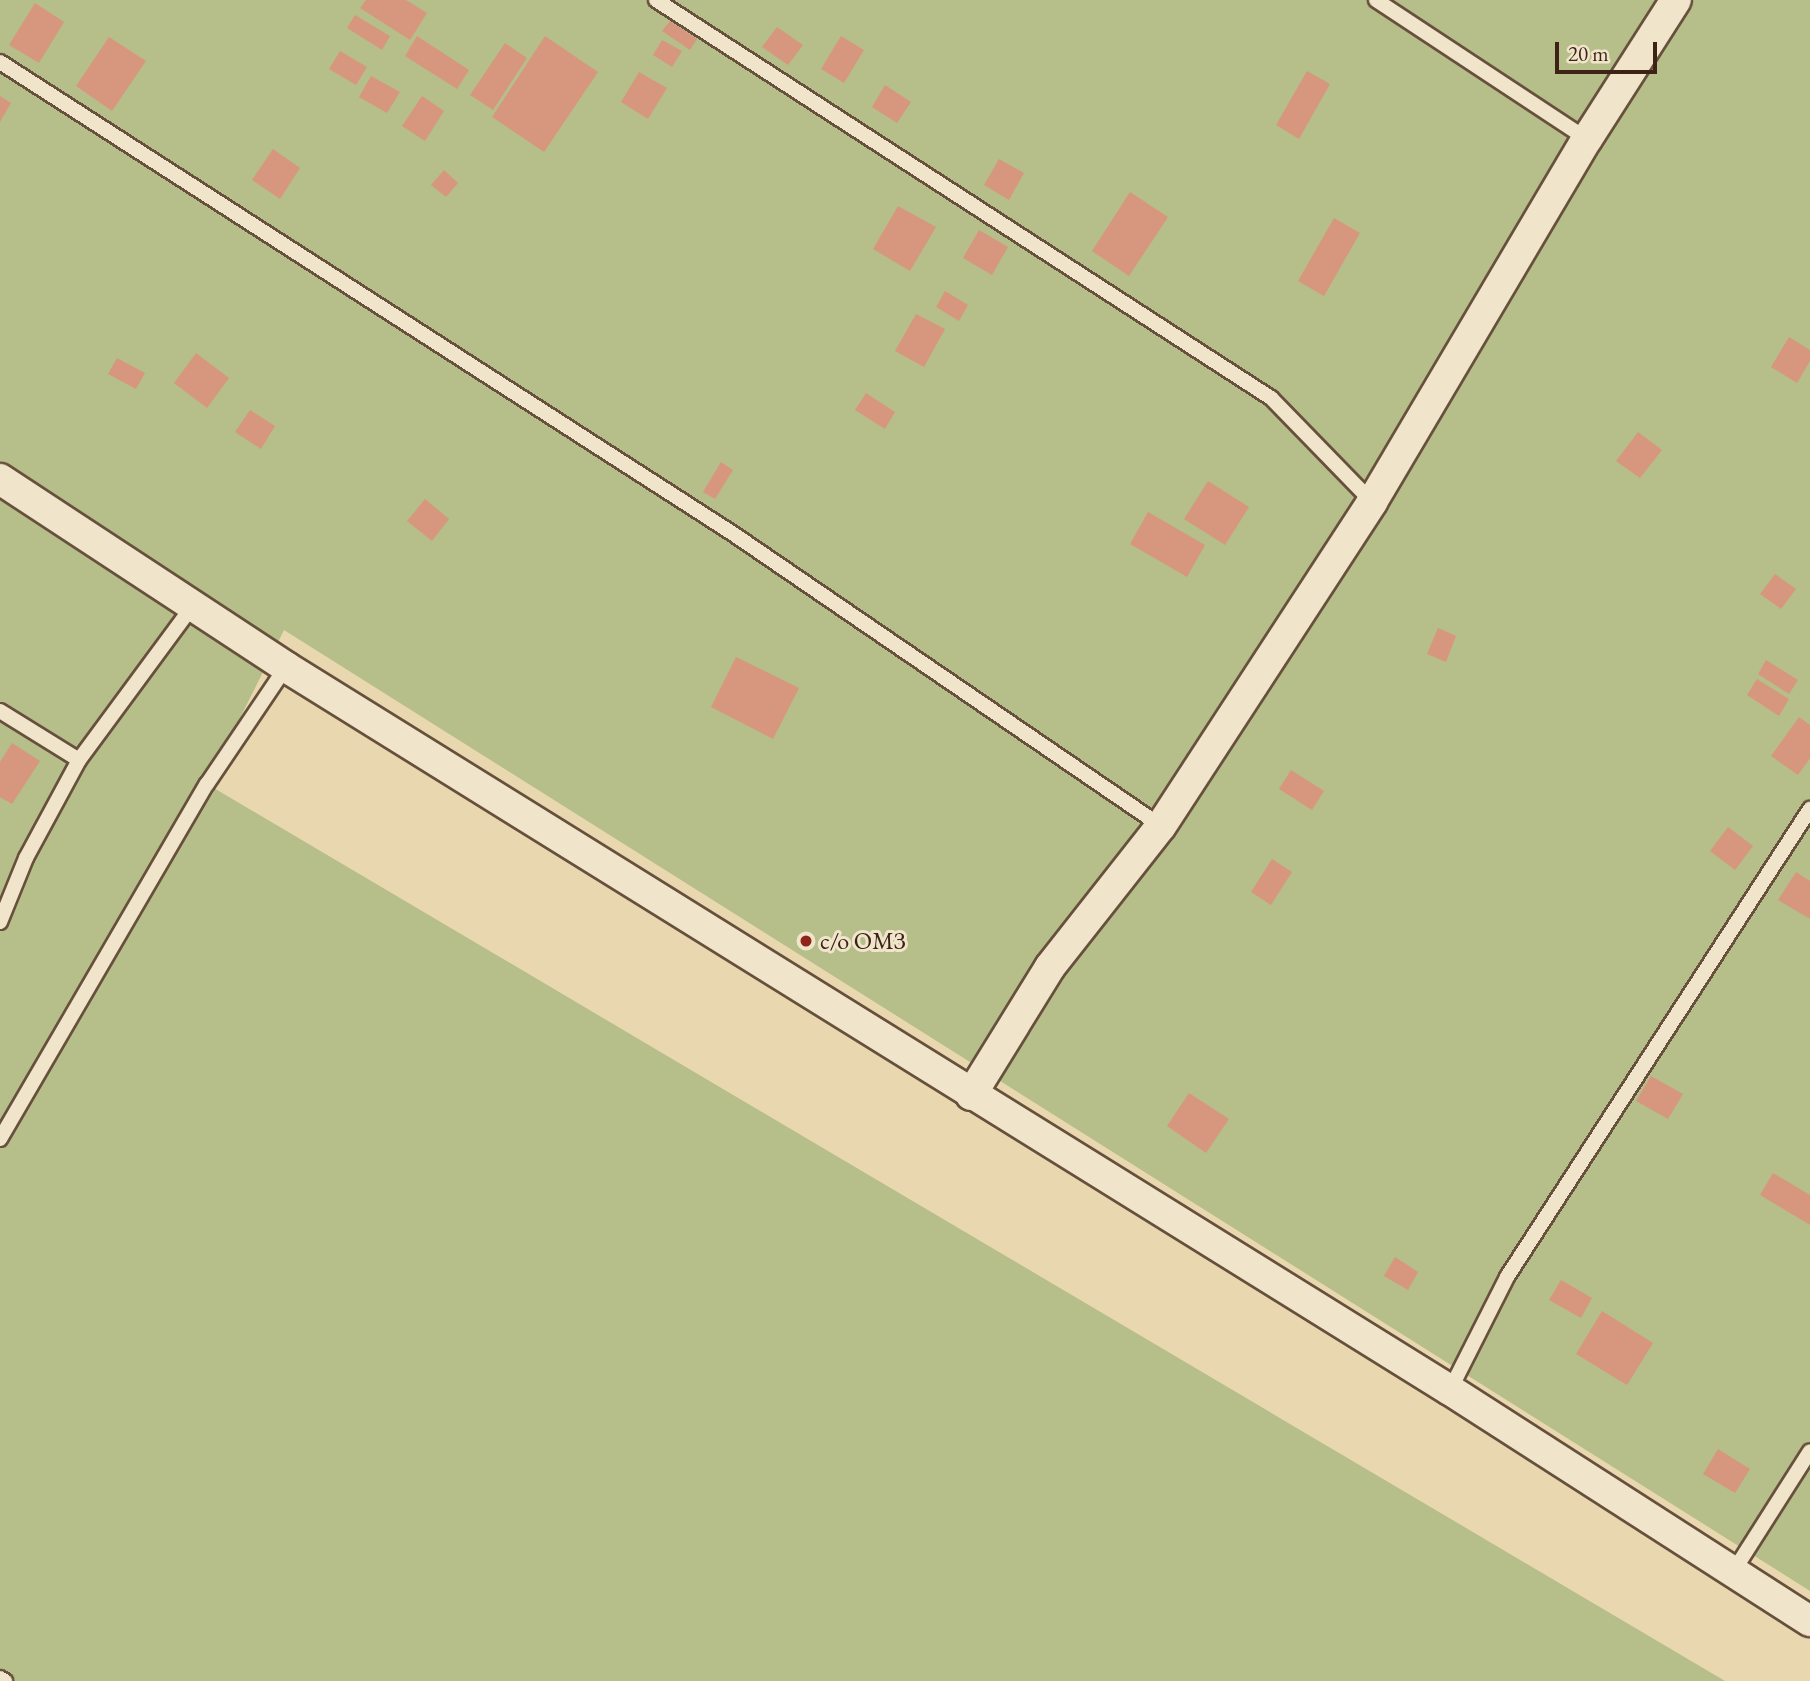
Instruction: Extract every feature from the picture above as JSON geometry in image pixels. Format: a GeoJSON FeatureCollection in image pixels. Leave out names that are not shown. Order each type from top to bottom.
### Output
{"type":"FeatureCollection","features":[{"type":"Feature","properties":{"kind":"street"},"geometry":{"type":"LineString","coordinates":[[971,1096],[1050,967],[1161,826],[1372,502],[1587,139],[1676,0]]}},
{"type":"Feature","properties":{"kind":"street"},"geometry":{"type":"LineString","coordinates":[[0,479],[194,604],[286,667],[971,1096],[1450,1390],[1810,1621]]}},
{"type":"Feature","properties":{"kind":"lane"},"geometry":{"type":"LineString","coordinates":[[656,0],[1271,398],[1372,502]]}},
{"type":"Feature","properties":{"kind":"lane"},"geometry":{"type":"LineString","coordinates":[[1376,0],[1587,139]]}},
{"type":"Feature","properties":{"kind":"lane"},"geometry":{"type":"LineString","coordinates":[[0,62],[732,533],[1161,826]]}},
{"type":"Feature","properties":{"kind":"lane"},"geometry":{"type":"LineString","coordinates":[[0,922],[26,858],[79,760],[194,604]]}},
{"type":"Feature","properties":{"kind":"lane"},"geometry":{"type":"LineString","coordinates":[[0,1139],[207,784],[286,667]]}},
{"type":"Feature","properties":{"kind":"lane"},"geometry":{"type":"LineString","coordinates":[[0,711],[79,760]]}},
{"type":"Feature","properties":{"kind":"lane"},"geometry":{"type":"LineString","coordinates":[[1450,1390],[1507,1277],[1810,809]]}},
{"type":"Feature","properties":{"kind":"lane"},"geometry":{"type":"LineString","coordinates":[[1733,1572],[1810,1451]]}},
{"type":"Feature","properties":{"kind":"lane"},"geometry":{"type":"LineString","coordinates":[[0,1678],[5,1681]]}},
{"type":"Feature","properties":{"kind":"green space"},"geometry":{"type":"Polygon","coordinates":[[[0,0],[1810,0],[1810,1591],[284,630],[207,784],[1725,1681],[0,1681],[0,0]]]}},
{"type":"Feature","properties":{"kind":"building"},"geometry":{"type":"Polygon","coordinates":[[[366,0],[406,0],[427,13],[410,40],[360,8],[366,0]]]}},
{"type":"Feature","properties":{"kind":"building"},"geometry":{"type":"Polygon","coordinates":[[[35,3],[64,22],[39,63],[9,45],[35,3]]]}},
{"type":"Feature","properties":{"kind":"building"},"geometry":{"type":"Polygon","coordinates":[[[355,15],[390,36],[382,50],[347,28],[355,15]]]}},
{"type":"Feature","properties":{"kind":"building"},"geometry":{"type":"Polygon","coordinates":[[[670,21],[697,39],[690,50],[662,31],[670,21]]]}},
{"type":"Feature","properties":{"kind":"building"},"geometry":{"type":"Polygon","coordinates":[[[777,27],[803,45],[788,65],[762,47],[777,27]]]}},
{"type":"Feature","properties":{"kind":"building"},"geometry":{"type":"Polygon","coordinates":[[[417,36],[469,70],[457,89],[405,56],[417,36]]]}},
{"type":"Feature","properties":{"kind":"building"},"geometry":{"type":"Polygon","coordinates":[[[545,36],[598,72],[544,152],[492,117],[545,36]]]}},
{"type":"Feature","properties":{"kind":"building"},"geometry":{"type":"Polygon","coordinates":[[[841,36],[864,50],[844,83],[821,69],[841,36]]]}},
{"type":"Feature","properties":{"kind":"building"},"geometry":{"type":"Polygon","coordinates":[[[109,37],[146,61],[112,111],[76,86],[109,37]]]}},
{"type":"Feature","properties":{"kind":"building"},"geometry":{"type":"Polygon","coordinates":[[[662,40],[682,51],[672,67],[653,55],[662,40]]]}},
{"type":"Feature","properties":{"kind":"building"},"geometry":{"type":"Polygon","coordinates":[[[505,43],[527,58],[493,110],[470,95],[505,43]]]}},
{"type":"Feature","properties":{"kind":"building"},"geometry":{"type":"Polygon","coordinates":[[[340,51],[367,67],[356,85],[329,69],[340,51]]]}},
{"type":"Feature","properties":{"kind":"building"},"geometry":{"type":"Polygon","coordinates":[[[1307,71],[1330,84],[1299,139],[1276,125],[1307,71]]]}},
{"type":"Feature","properties":{"kind":"building"},"geometry":{"type":"Polygon","coordinates":[[[639,72],[667,88],[648,119],[621,102],[639,72]]]}},
{"type":"Feature","properties":{"kind":"building"},"geometry":{"type":"Polygon","coordinates":[[[371,76],[400,92],[387,113],[359,97],[371,76]]]}},
{"type":"Feature","properties":{"kind":"building"},"geometry":{"type":"Polygon","coordinates":[[[885,85],[911,102],[897,123],[872,107],[885,85]]]}},
{"type":"Feature","properties":{"kind":"building"},"geometry":{"type":"Polygon","coordinates":[[[0,96],[11,103],[0,122],[0,96]]]}},
{"type":"Feature","properties":{"kind":"building"},"geometry":{"type":"Polygon","coordinates":[[[422,96],[444,111],[425,141],[402,126],[422,96]]]}},
{"type":"Feature","properties":{"kind":"building"},"geometry":{"type":"Polygon","coordinates":[[[273,149],[300,168],[280,199],[252,180],[273,149]]]}},
{"type":"Feature","properties":{"kind":"building"},"geometry":{"type":"Polygon","coordinates":[[[999,159],[1024,173],[1009,200],[984,185],[999,159]]]}},
{"type":"Feature","properties":{"kind":"building"},"geometry":{"type":"Polygon","coordinates":[[[444,170],[458,183],[446,197],[431,185],[444,170]]]}},
{"type":"Feature","properties":{"kind":"building"},"geometry":{"type":"Polygon","coordinates":[[[1130,192],[1168,217],[1129,276],[1092,251],[1130,192]]]}},
{"type":"Feature","properties":{"kind":"building"},"geometry":{"type":"Polygon","coordinates":[[[898,206],[936,227],[910,271],[873,249],[898,206]]]}},
{"type":"Feature","properties":{"kind":"building"},"geometry":{"type":"Polygon","coordinates":[[[1334,218],[1360,233],[1324,296],[1298,281],[1334,218]]]}},
{"type":"Feature","properties":{"kind":"building"},"geometry":{"type":"Polygon","coordinates":[[[979,230],[1008,247],[992,275],[963,258],[979,230]]]}},
{"type":"Feature","properties":{"kind":"building"},"geometry":{"type":"Polygon","coordinates":[[[945,291],[968,305],[959,321],[936,307],[945,291]]]}},
{"type":"Feature","properties":{"kind":"building"},"geometry":{"type":"Polygon","coordinates":[[[916,314],[945,329],[924,367],[895,351],[916,314]]]}},
{"type":"Feature","properties":{"kind":"building"},"geometry":{"type":"Polygon","coordinates":[[[1789,337],[1810,350],[1810,361],[1797,383],[1771,367],[1789,337]]]}},
{"type":"Feature","properties":{"kind":"building"},"geometry":{"type":"Polygon","coordinates":[[[196,353],[229,378],[207,408],[174,383],[196,353]]]}},
{"type":"Feature","properties":{"kind":"building"},"geometry":{"type":"Polygon","coordinates":[[[117,358],[145,373],[136,389],[108,374],[117,358]]]}},
{"type":"Feature","properties":{"kind":"building"},"geometry":{"type":"Polygon","coordinates":[[[866,393],[895,412],[885,429],[855,410],[866,393]]]}},
{"type":"Feature","properties":{"kind":"building"},"geometry":{"type":"Polygon","coordinates":[[[250,410],[275,426],[261,449],[235,432],[250,410]]]}},
{"type":"Feature","properties":{"kind":"building"},"geometry":{"type":"Polygon","coordinates":[[[1638,432],[1662,450],[1640,478],[1616,461],[1638,432]]]}},
{"type":"Feature","properties":{"kind":"building"},"geometry":{"type":"Polygon","coordinates":[[[721,462],[733,470],[715,499],[703,492],[721,462]]]}},
{"type":"Feature","properties":{"kind":"building"},"geometry":{"type":"Polygon","coordinates":[[[1208,481],[1249,507],[1225,545],[1184,519],[1208,481]]]}},
{"type":"Feature","properties":{"kind":"building"},"geometry":{"type":"Polygon","coordinates":[[[425,499],[449,519],[432,541],[407,521],[425,499]]]}},
{"type":"Feature","properties":{"kind":"building"},"geometry":{"type":"Polygon","coordinates":[[[1148,512],[1205,545],[1187,577],[1130,544],[1148,512]]]}},
{"type":"Feature","properties":{"kind":"building"},"geometry":{"type":"Polygon","coordinates":[[[1775,574],[1796,589],[1781,609],[1760,594],[1775,574]]]}},
{"type":"Feature","properties":{"kind":"building"},"geometry":{"type":"Polygon","coordinates":[[[1438,628],[1456,636],[1446,662],[1427,654],[1438,628]]]}},
{"type":"Feature","properties":{"kind":"building"},"geometry":{"type":"Polygon","coordinates":[[[736,657],[799,688],[773,739],[711,707],[736,657]]]}},
{"type":"Feature","properties":{"kind":"building"},"geometry":{"type":"Polygon","coordinates":[[[1766,660],[1798,680],[1789,694],[1758,674],[1766,660]]]}},
{"type":"Feature","properties":{"kind":"building"},"geometry":{"type":"Polygon","coordinates":[[[1757,679],[1789,699],[1779,716],[1747,695],[1757,679]]]}},
{"type":"Feature","properties":{"kind":"building"},"geometry":{"type":"Polygon","coordinates":[[[1799,717],[1810,725],[1810,758],[1798,775],[1771,756],[1799,717]]]}},
{"type":"Feature","properties":{"kind":"building"},"geometry":{"type":"Polygon","coordinates":[[[12,743],[40,761],[12,804],[0,797],[0,762],[12,743]]]}},
{"type":"Feature","properties":{"kind":"building"},"geometry":{"type":"Polygon","coordinates":[[[1291,770],[1324,791],[1312,810],[1279,789],[1291,770]]]}},
{"type":"Feature","properties":{"kind":"building"},"geometry":{"type":"Polygon","coordinates":[[[1728,827],[1753,846],[1735,870],[1710,851],[1728,827]]]}},
{"type":"Feature","properties":{"kind":"building"},"geometry":{"type":"Polygon","coordinates":[[[1272,859],[1292,872],[1271,905],[1251,892],[1272,859]]]}},
{"type":"Feature","properties":{"kind":"building"},"geometry":{"type":"Polygon","coordinates":[[[1796,872],[1810,881],[1810,919],[1778,900],[1796,872]]]}},
{"type":"Feature","properties":{"kind":"building"},"geometry":{"type":"Polygon","coordinates":[[[1651,1076],[1683,1094],[1668,1119],[1636,1101],[1651,1076]]]}},
{"type":"Feature","properties":{"kind":"building"},"geometry":{"type":"Polygon","coordinates":[[[1189,1093],[1229,1119],[1206,1153],[1167,1126],[1189,1093]]]}},
{"type":"Feature","properties":{"kind":"building"},"geometry":{"type":"Polygon","coordinates":[[[1773,1173],[1810,1195],[1810,1225],[1760,1195],[1773,1173]]]}},
{"type":"Feature","properties":{"kind":"building"},"geometry":{"type":"Polygon","coordinates":[[[1395,1257],[1418,1272],[1408,1290],[1384,1276],[1395,1257]]]}},
{"type":"Feature","properties":{"kind":"building"},"geometry":{"type":"Polygon","coordinates":[[[1561,1280],[1592,1298],[1581,1318],[1549,1300],[1561,1280]]]}},
{"type":"Feature","properties":{"kind":"building"},"geometry":{"type":"Polygon","coordinates":[[[1602,1311],[1653,1343],[1627,1385],[1576,1354],[1602,1311]]]}},
{"type":"Feature","properties":{"kind":"building"},"geometry":{"type":"Polygon","coordinates":[[[1718,1449],[1750,1469],[1735,1493],[1703,1474],[1718,1449]]]}},
{"type":"Feature","properties":{"kind":"place","name":"с/о ОМЗ"},"geometry":{"type":"Point","coordinates":[806,941]}}]}
